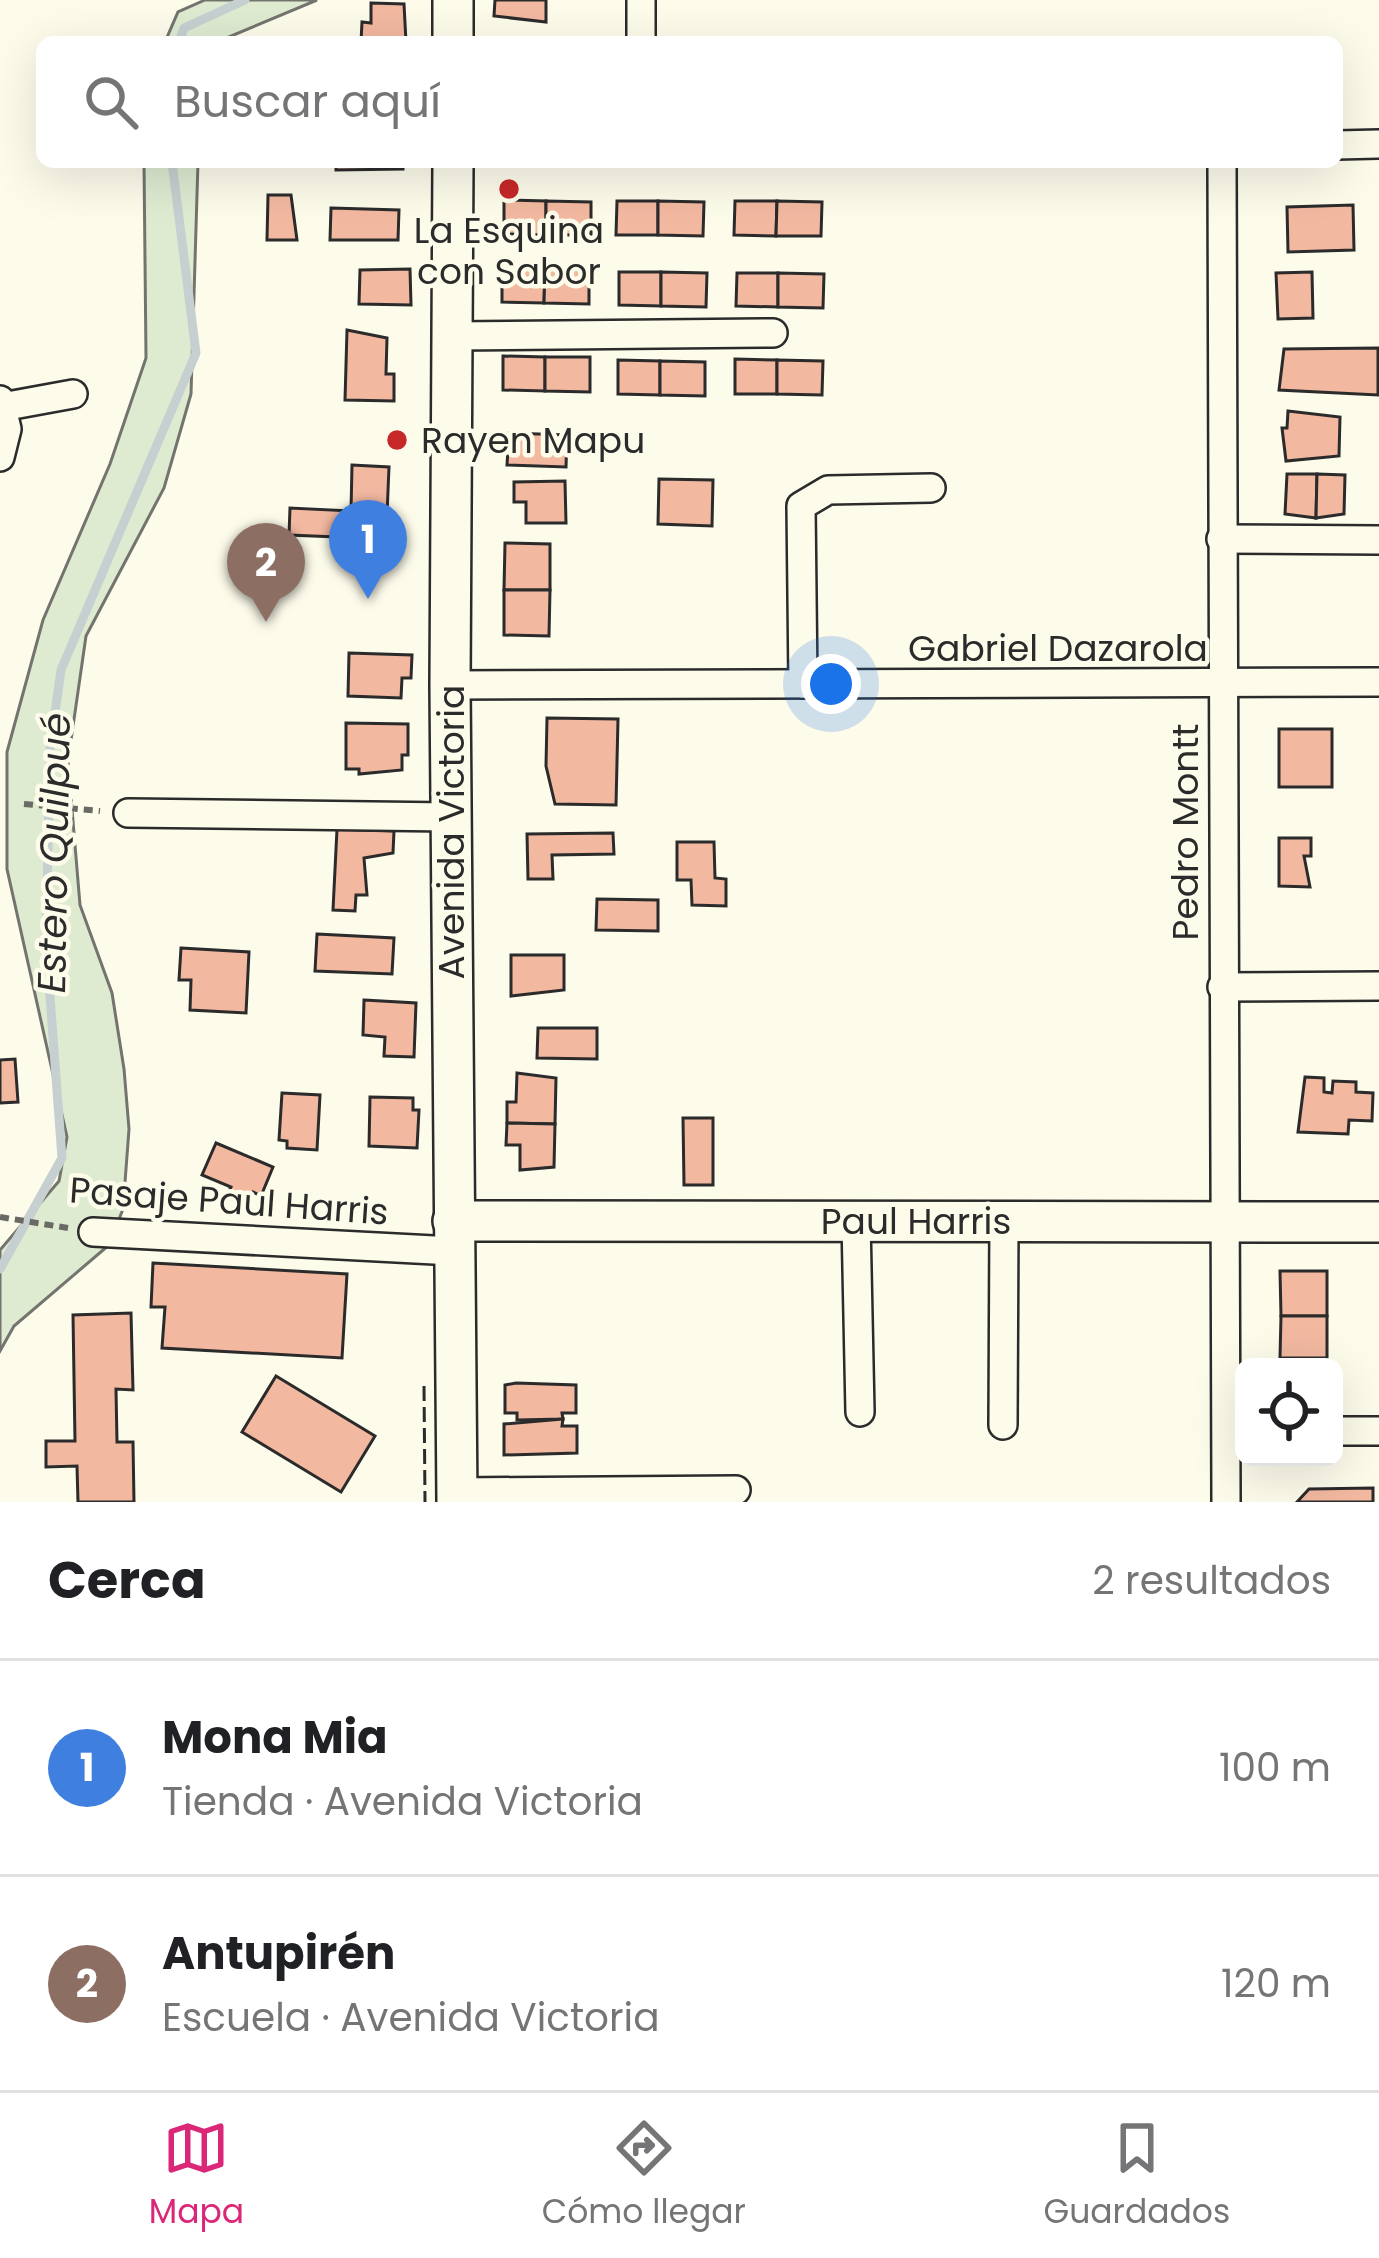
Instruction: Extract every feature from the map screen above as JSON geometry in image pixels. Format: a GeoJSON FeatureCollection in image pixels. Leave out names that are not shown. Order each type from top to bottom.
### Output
{"type":"FeatureCollection","features":[{"type":"Feature","properties":{"kind":"street"},"geometry":{"type":"LineString","coordinates":[[453,0],[453,36]]}},
{"type":"Feature","properties":{"kind":"street"},"geometry":{"type":"LineString","coordinates":[[641,0],[641,36]]}},
{"type":"Feature","properties":{"kind":"street"},"geometry":{"type":"LineString","coordinates":[[1343,145],[1379,144]]}},
{"type":"Feature","properties":{"kind":"street","name":"Avenida Victoria"},"geometry":{"type":"LineString","coordinates":[[453,168],[450,817],[457,1497]]}},
{"type":"Feature","properties":{"kind":"street","name":"Pedro Montt"},"geometry":{"type":"LineString","coordinates":[[1222,168],[1223,1222],[1235,1432],[1226,1502]]}},
{"type":"Feature","properties":{"kind":"street"},"geometry":{"type":"LineString","coordinates":[[453,336],[772,333]]}},
{"type":"Feature","properties":{"kind":"street"},"geometry":{"type":"LineString","coordinates":[[0,457],[7,429],[1,404],[73,394]]}},
{"type":"Feature","properties":{"kind":"street"},"geometry":{"type":"LineString","coordinates":[[802,684],[801,506],[828,490],[931,488]]}},
{"type":"Feature","properties":{"kind":"street"},"geometry":{"type":"LineString","coordinates":[[1221,539],[1379,540]]}},
{"type":"Feature","properties":{"kind":"street","name":"Gabriel Dazarola"},"geometry":{"type":"LineString","coordinates":[[450,686],[1379,682]]}},
{"type":"Feature","properties":{"kind":"street"},"geometry":{"type":"LineString","coordinates":[[128,813],[450,817]]}},
{"type":"Feature","properties":{"kind":"street"},"geometry":{"type":"LineString","coordinates":[[1222,988],[1379,986]]}},
{"type":"Feature","properties":{"kind":"street"},"geometry":{"type":"LineString","coordinates":[[856,1221],[860,1412]]}},
{"type":"Feature","properties":{"kind":"street","name":"Paul Harris"},"geometry":{"type":"LineString","coordinates":[[453,1236],[856,1221],[1379,1222]]}},
{"type":"Feature","properties":{"kind":"street"},"geometry":{"type":"LineString","coordinates":[[1003,1425],[1004,1221]]}},
{"type":"Feature","properties":{"kind":"street","name":"Pasaje Paul Harris"},"geometry":{"type":"LineString","coordinates":[[93,1232],[453,1236]]}},
{"type":"Feature","properties":{"kind":"street"},"geometry":{"type":"LineString","coordinates":[[1343,1432],[1379,1431]]}},
{"type":"Feature","properties":{"kind":"street"},"geometry":{"type":"LineString","coordinates":[[457,1497],[736,1490]]}},
{"type":"Feature","properties":{"kind":"path"},"geometry":{"type":"LineString","coordinates":[[25,804],[76,808]]}},
{"type":"Feature","properties":{"kind":"path","name":"Pasaje Paul Harris"},"geometry":{"type":"LineString","coordinates":[[0,1217],[93,1232]]}},
{"type":"Feature","properties":{"kind":"green space"},"geometry":{"type":"Polygon","coordinates":[[[205,0],[317,0],[231,36],[168,36],[178,12],[205,0]]]}},
{"type":"Feature","properties":{"kind":"green space"},"geometry":{"type":"Polygon","coordinates":[[[144,168],[198,168],[191,394],[164,488],[86,636],[68,761],[80,905],[112,993],[124,1069],[129,1129],[123,1209],[109,1245],[14,1326],[0,1351],[0,1250],[59,1181],[67,1137],[7,869],[7,752],[43,620],[110,464],[146,358],[144,168]]]}},
{"type":"Feature","properties":{"kind":"building"},"geometry":{"type":"Polygon","coordinates":[[[495,0],[546,0],[546,22],[494,16],[495,0]]]}},
{"type":"Feature","properties":{"kind":"building"},"geometry":{"type":"Polygon","coordinates":[[[371,3],[404,4],[406,36],[361,36],[362,22],[371,23],[371,3]]]}},
{"type":"Feature","properties":{"kind":"building"},"geometry":{"type":"Polygon","coordinates":[[[336,168],[403,168],[403,169],[336,168]]]}},
{"type":"Feature","properties":{"kind":"building"},"geometry":{"type":"Polygon","coordinates":[[[268,195],[291,195],[297,240],[267,240],[268,195]]]}},
{"type":"Feature","properties":{"kind":"building"},"geometry":{"type":"Polygon","coordinates":[[[504,200],[546,201],[546,235],[504,234],[504,200]]]}},
{"type":"Feature","properties":{"kind":"building"},"geometry":{"type":"Polygon","coordinates":[[[546,201],[591,202],[591,235],[546,235],[546,201]]]}},
{"type":"Feature","properties":{"kind":"building"},"geometry":{"type":"Polygon","coordinates":[[[617,201],[658,201],[658,235],[616,235],[617,201]]]}},
{"type":"Feature","properties":{"kind":"building"},"geometry":{"type":"Polygon","coordinates":[[[658,201],[704,202],[703,236],[658,235],[658,201]]]}},
{"type":"Feature","properties":{"kind":"building"},"geometry":{"type":"Polygon","coordinates":[[[735,201],[777,201],[776,236],[734,235],[735,201]]]}},
{"type":"Feature","properties":{"kind":"building"},"geometry":{"type":"Polygon","coordinates":[[[777,201],[822,202],[821,236],[776,236],[777,201]]]}},
{"type":"Feature","properties":{"kind":"building"},"geometry":{"type":"Polygon","coordinates":[[[1353,205],[1354,250],[1288,252],[1287,207],[1353,205]]]}},
{"type":"Feature","properties":{"kind":"building"},"geometry":{"type":"Polygon","coordinates":[[[331,208],[399,210],[398,240],[330,240],[331,208]]]}},
{"type":"Feature","properties":{"kind":"building"},"geometry":{"type":"Polygon","coordinates":[[[502,268],[545,269],[544,303],[502,302],[502,268]]]}},
{"type":"Feature","properties":{"kind":"building"},"geometry":{"type":"Polygon","coordinates":[[[410,269],[411,305],[359,304],[360,270],[410,269]]]}},
{"type":"Feature","properties":{"kind":"building"},"geometry":{"type":"Polygon","coordinates":[[[545,269],[589,270],[589,304],[544,303],[545,269]]]}},
{"type":"Feature","properties":{"kind":"building"},"geometry":{"type":"Polygon","coordinates":[[[619,272],[661,272],[661,306],[619,305],[619,272]]]}},
{"type":"Feature","properties":{"kind":"building"},"geometry":{"type":"Polygon","coordinates":[[[661,272],[707,273],[706,307],[661,306],[661,272]]]}},
{"type":"Feature","properties":{"kind":"building"},"geometry":{"type":"Polygon","coordinates":[[[1312,272],[1313,318],[1278,319],[1276,273],[1312,272]]]}},
{"type":"Feature","properties":{"kind":"building"},"geometry":{"type":"Polygon","coordinates":[[[737,273],[778,273],[778,307],[736,306],[737,273]]]}},
{"type":"Feature","properties":{"kind":"building"},"geometry":{"type":"Polygon","coordinates":[[[778,273],[824,274],[823,308],[778,307],[778,273]]]}},
{"type":"Feature","properties":{"kind":"building"},"geometry":{"type":"Polygon","coordinates":[[[347,330],[387,338],[386,374],[394,374],[394,401],[345,400],[347,330]]]}},
{"type":"Feature","properties":{"kind":"building"},"geometry":{"type":"Polygon","coordinates":[[[1378,348],[1378,395],[1279,390],[1284,349],[1378,348]]]}},
{"type":"Feature","properties":{"kind":"building"},"geometry":{"type":"Polygon","coordinates":[[[503,356],[545,357],[545,391],[503,390],[503,356]]]}},
{"type":"Feature","properties":{"kind":"building"},"geometry":{"type":"Polygon","coordinates":[[[545,357],[590,357],[590,392],[545,391],[545,357]]]}},
{"type":"Feature","properties":{"kind":"building"},"geometry":{"type":"Polygon","coordinates":[[[735,359],[777,360],[777,394],[735,394],[735,359]]]}},
{"type":"Feature","properties":{"kind":"building"},"geometry":{"type":"Polygon","coordinates":[[[618,360],[660,361],[660,395],[618,394],[618,360]]]}},
{"type":"Feature","properties":{"kind":"building"},"geometry":{"type":"Polygon","coordinates":[[[777,360],[823,361],[822,395],[777,394],[777,360]]]}},
{"type":"Feature","properties":{"kind":"building"},"geometry":{"type":"Polygon","coordinates":[[[660,361],[705,362],[705,396],[660,395],[660,361]]]}},
{"type":"Feature","properties":{"kind":"building"},"geometry":{"type":"Polygon","coordinates":[[[1288,411],[1340,417],[1339,456],[1286,461],[1282,428],[1287,428],[1288,411]]]}},
{"type":"Feature","properties":{"kind":"building"},"geometry":{"type":"Polygon","coordinates":[[[509,433],[567,435],[566,467],[507,465],[509,433]]]}},
{"type":"Feature","properties":{"kind":"building"},"geometry":{"type":"Polygon","coordinates":[[[352,465],[389,467],[386,539],[289,535],[290,508],[351,511],[352,465]]]}},
{"type":"Feature","properties":{"kind":"building"},"geometry":{"type":"Polygon","coordinates":[[[1287,474],[1317,474],[1316,518],[1285,514],[1287,474]]]}},
{"type":"Feature","properties":{"kind":"building"},"geometry":{"type":"Polygon","coordinates":[[[1317,474],[1345,475],[1344,514],[1316,518],[1317,474]]]}},
{"type":"Feature","properties":{"kind":"building"},"geometry":{"type":"Polygon","coordinates":[[[659,479],[713,480],[712,526],[658,524],[659,479]]]}},
{"type":"Feature","properties":{"kind":"building"},"geometry":{"type":"Polygon","coordinates":[[[565,481],[566,523],[526,523],[526,502],[514,502],[514,482],[565,481]]]}},
{"type":"Feature","properties":{"kind":"building"},"geometry":{"type":"Polygon","coordinates":[[[505,543],[550,544],[550,590],[504,590],[505,543]]]}},
{"type":"Feature","properties":{"kind":"building"},"geometry":{"type":"Polygon","coordinates":[[[504,590],[550,590],[549,636],[504,635],[504,590]]]}},
{"type":"Feature","properties":{"kind":"building"},"geometry":{"type":"Polygon","coordinates":[[[349,653],[412,655],[411,678],[402,678],[401,698],[348,696],[349,653]]]}},
{"type":"Feature","properties":{"kind":"building"},"geometry":{"type":"Polygon","coordinates":[[[547,718],[618,719],[616,805],[555,804],[546,766],[547,718]]]}},
{"type":"Feature","properties":{"kind":"building"},"geometry":{"type":"Polygon","coordinates":[[[346,723],[408,724],[408,755],[402,755],[402,770],[359,774],[359,769],[346,769],[346,723]]]}},
{"type":"Feature","properties":{"kind":"building"},"geometry":{"type":"Polygon","coordinates":[[[1279,729],[1332,729],[1332,787],[1279,787],[1279,729]]]}},
{"type":"Feature","properties":{"kind":"building"},"geometry":{"type":"Polygon","coordinates":[[[337,829],[394,831],[393,853],[364,858],[367,895],[356,895],[355,911],[333,910],[337,829]]]}},
{"type":"Feature","properties":{"kind":"building"},"geometry":{"type":"Polygon","coordinates":[[[613,833],[614,854],[552,855],[553,879],[528,879],[527,834],[613,833]]]}},
{"type":"Feature","properties":{"kind":"building"},"geometry":{"type":"Polygon","coordinates":[[[1279,838],[1311,838],[1311,856],[1304,856],[1310,887],[1279,886],[1279,838]]]}},
{"type":"Feature","properties":{"kind":"building"},"geometry":{"type":"Polygon","coordinates":[[[677,842],[714,842],[715,878],[726,879],[726,906],[692,905],[691,880],[677,880],[677,842]]]}},
{"type":"Feature","properties":{"kind":"building"},"geometry":{"type":"Polygon","coordinates":[[[597,899],[658,900],[658,931],[596,930],[597,899]]]}},
{"type":"Feature","properties":{"kind":"building"},"geometry":{"type":"Polygon","coordinates":[[[317,934],[394,938],[392,974],[315,971],[317,934]]]}},
{"type":"Feature","properties":{"kind":"building"},"geometry":{"type":"Polygon","coordinates":[[[181,948],[249,952],[246,1013],[190,1010],[191,980],[179,980],[181,948]]]}},
{"type":"Feature","properties":{"kind":"building"},"geometry":{"type":"Polygon","coordinates":[[[511,955],[564,955],[564,990],[511,996],[511,955]]]}},
{"type":"Feature","properties":{"kind":"building"},"geometry":{"type":"Polygon","coordinates":[[[364,1000],[416,1003],[414,1057],[384,1056],[385,1037],[363,1035],[364,1000]]]}},
{"type":"Feature","properties":{"kind":"building"},"geometry":{"type":"Polygon","coordinates":[[[538,1028],[597,1028],[597,1059],[537,1058],[538,1028]]]}},
{"type":"Feature","properties":{"kind":"building"},"geometry":{"type":"Polygon","coordinates":[[[15,1059],[18,1102],[0,1103],[0,1060],[15,1059]]]}},
{"type":"Feature","properties":{"kind":"building"},"geometry":{"type":"Polygon","coordinates":[[[517,1073],[556,1078],[555,1124],[507,1123],[507,1102],[516,1102],[517,1073]]]}},
{"type":"Feature","properties":{"kind":"building"},"geometry":{"type":"Polygon","coordinates":[[[1305,1077],[1324,1078],[1324,1092],[1332,1093],[1333,1081],[1356,1082],[1356,1092],[1373,1093],[1372,1121],[1349,1120],[1348,1134],[1298,1132],[1305,1077]]]}},
{"type":"Feature","properties":{"kind":"building"},"geometry":{"type":"Polygon","coordinates":[[[282,1093],[320,1095],[317,1150],[287,1148],[287,1141],[279,1140],[282,1093]]]}},
{"type":"Feature","properties":{"kind":"building"},"geometry":{"type":"Polygon","coordinates":[[[370,1097],[413,1098],[413,1110],[419,1110],[417,1148],[369,1146],[370,1097]]]}},
{"type":"Feature","properties":{"kind":"building"},"geometry":{"type":"Polygon","coordinates":[[[683,1118],[713,1118],[713,1185],[684,1185],[683,1118]]]}},
{"type":"Feature","properties":{"kind":"building"},"geometry":{"type":"Polygon","coordinates":[[[507,1123],[555,1124],[554,1167],[520,1170],[520,1145],[506,1145],[507,1123]]]}},
{"type":"Feature","properties":{"kind":"building"},"geometry":{"type":"Polygon","coordinates":[[[216,1143],[273,1167],[261,1196],[253,1192],[247,1206],[226,1197],[231,1187],[202,1175],[216,1143]]]}},
{"type":"Feature","properties":{"kind":"building"},"geometry":{"type":"Polygon","coordinates":[[[153,1263],[347,1274],[342,1358],[162,1348],[165,1307],[151,1307],[153,1263]]]}},
{"type":"Feature","properties":{"kind":"building"},"geometry":{"type":"Polygon","coordinates":[[[1280,1271],[1327,1271],[1327,1316],[1281,1316],[1280,1271]]]}},
{"type":"Feature","properties":{"kind":"building"},"geometry":{"type":"Polygon","coordinates":[[[131,1313],[133,1390],[116,1389],[117,1442],[133,1442],[134,1502],[78,1502],[77,1466],[46,1467],[46,1441],[75,1441],[73,1315],[131,1313]]]}},
{"type":"Feature","properties":{"kind":"building"},"geometry":{"type":"Polygon","coordinates":[[[1281,1316],[1327,1316],[1327,1358],[1280,1358],[1281,1316]]]}},
{"type":"Feature","properties":{"kind":"building"},"geometry":{"type":"Polygon","coordinates":[[[276,1376],[375,1436],[341,1492],[242,1432],[276,1376]]]}},
{"type":"Feature","properties":{"kind":"building"},"geometry":{"type":"Polygon","coordinates":[[[505,1385],[576,1385],[576,1413],[562,1413],[563,1419],[517,1420],[517,1413],[505,1413],[505,1385]]]}},
{"type":"Feature","properties":{"kind":"building"},"geometry":{"type":"Polygon","coordinates":[[[563,1419],[562,1426],[577,1426],[577,1453],[504,1455],[504,1424],[563,1419]]]}},
{"type":"Feature","properties":{"kind":"building"},"geometry":{"type":"Polygon","coordinates":[[[1373,1488],[1373,1502],[1297,1502],[1309,1489],[1373,1488]]]}},
{"type":"Feature","properties":{"kind":"waterway","name":"Estero Quilpué"},"geometry":{"type":"LineString","coordinates":[[181,36],[184,28],[245,0]]}},
{"type":"Feature","properties":{"kind":"waterway","name":"Estero Quilpué"},"geometry":{"type":"LineString","coordinates":[[0,1269],[62,1158],[46,942],[50,748],[61,670],[196,353],[173,168]]}},
{"type":"Feature","properties":{"kind":"fence"},"geometry":{"type":"LineString","coordinates":[[424,1386],[425,1502]]}},
{"type":"Feature","properties":{"kind":"place","name":"La Esquina con Sabor"},"geometry":{"type":"Point","coordinates":[509,189]}},
{"type":"Feature","properties":{"kind":"place","name":"Rayen Mapu"},"geometry":{"type":"Point","coordinates":[397,440]}},
{"type":"Feature","properties":{"kind":"place","name":"Mona Mia"},"geometry":{"type":"Point","coordinates":[368,599]}},
{"type":"Feature","properties":{"kind":"place","name":"Antupirén"},"geometry":{"type":"Point","coordinates":[266,622]}}]}
